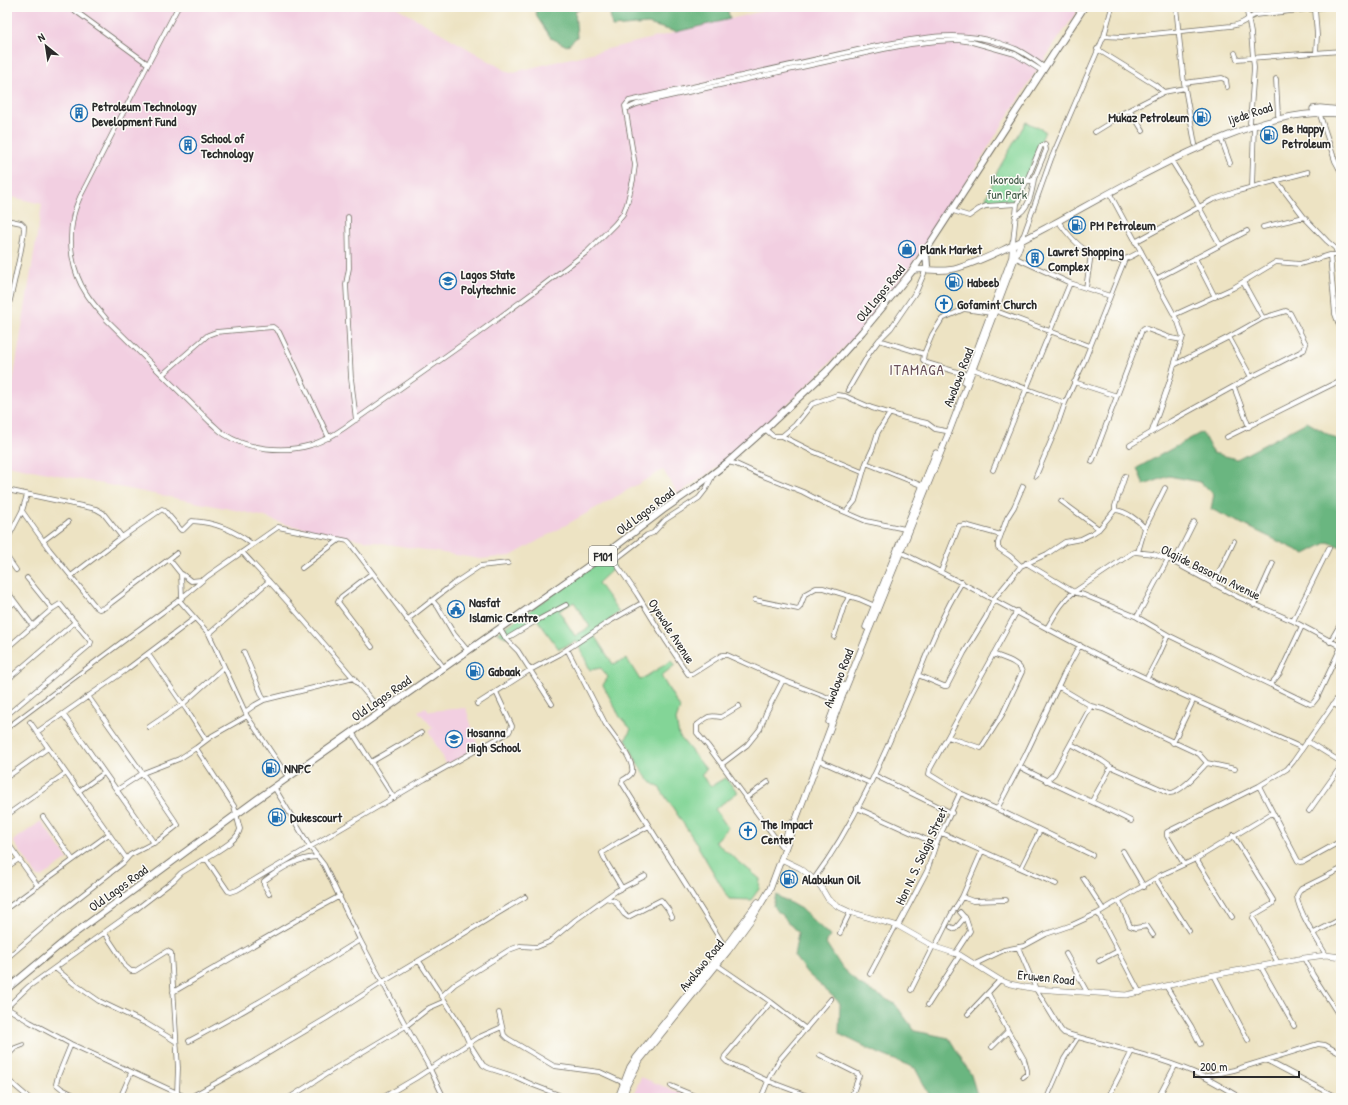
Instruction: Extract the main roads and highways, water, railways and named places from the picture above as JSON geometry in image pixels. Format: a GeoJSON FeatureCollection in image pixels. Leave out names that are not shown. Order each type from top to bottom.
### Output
{"type":"FeatureCollection","features":[{"type":"Feature","properties":{"kind":"main road","name":"Old Lagos Road"},"geometry":{"type":"LineString","coordinates":[[7,989],[68,939],[288,777],[604,555],[728,462],[765,429],[831,366],[862,332],[913,270],[1084,7]]}},
{"type":"Feature","properties":{"kind":"main road","name":"Ijede Road"},"geometry":{"type":"LineString","coordinates":[[1149,170],[1195,144],[1278,115],[1320,108],[1341,110]]}},
{"type":"Feature","properties":{"kind":"main road","name":"Ijede Road"},"geometry":{"type":"LineString","coordinates":[[1149,170],[1252,124],[1278,118],[1319,112],[1341,114]]}},
{"type":"Feature","properties":{"kind":"main road"},"geometry":{"type":"LineString","coordinates":[[913,270],[926,267],[940,268],[956,265],[1013,243],[1110,194],[1149,170]]}},
{"type":"Feature","properties":{"kind":"main road"},"geometry":{"type":"LineString","coordinates":[[1022,239],[1149,170]]}},
{"type":"Feature","properties":{"kind":"main road","name":"Awolowo Road"},"geometry":{"type":"LineString","coordinates":[[618,1098],[636,1058],[725,947],[767,891],[837,701],[875,606],[899,552],[905,530],[922,486],[957,404],[967,375],[1016,258],[1022,239]]}},
{"type":"Feature","properties":{"kind":"main road","name":"Awolowo Road"},"geometry":{"type":"LineString","coordinates":[[623,1098],[634,1072],[647,1051],[717,965],[753,917],[767,891],[781,859],[865,638],[973,369],[1012,257],[1013,243]]}},
{"type":"Feature","properties":{"kind":"main road"},"geometry":{"type":"LineString","coordinates":[[926,252],[926,267]]}},
{"type":"Feature","properties":{"kind":"main road"},"geometry":{"type":"LineString","coordinates":[[918,263],[926,267]]}},
{"type":"Feature","properties":{"kind":"place","name":"Petroleum Technology Development Fund"},"geometry":{"type":"Point","coordinates":[79,113]}},
{"type":"Feature","properties":{"kind":"place","name":"Mukaz Petroleum"},"geometry":{"type":"Point","coordinates":[1202,117]}},
{"type":"Feature","properties":{"kind":"place","name":"Be Happy Petroleum"},"geometry":{"type":"Point","coordinates":[1269,135]}},
{"type":"Feature","properties":{"kind":"place","name":"School of Technology"},"geometry":{"type":"Point","coordinates":[188,145]}},
{"type":"Feature","properties":{"kind":"place","name":"PM Petroleum"},"geometry":{"type":"Point","coordinates":[1077,225]}},
{"type":"Feature","properties":{"kind":"place","name":"Plank Market"},"geometry":{"type":"Point","coordinates":[907,249]}},
{"type":"Feature","properties":{"kind":"place","name":"Lawret Shopping Complex"},"geometry":{"type":"Point","coordinates":[1035,258]}},
{"type":"Feature","properties":{"kind":"place","name":"Lagos State Polytechnic"},"geometry":{"type":"Point","coordinates":[448,281]}},
{"type":"Feature","properties":{"kind":"place","name":"Habeeb"},"geometry":{"type":"Point","coordinates":[954,282]}},
{"type":"Feature","properties":{"kind":"place","name":"Gofamint Church"},"geometry":{"type":"Point","coordinates":[944,304]}},
{"type":"Feature","properties":{"kind":"place","name":"Nasfat Islamic Centre"},"geometry":{"type":"Point","coordinates":[456,609]}},
{"type":"Feature","properties":{"kind":"place","name":"Gabaak"},"geometry":{"type":"Point","coordinates":[475,671]}},
{"type":"Feature","properties":{"kind":"place","name":"Hosanna High School"},"geometry":{"type":"Point","coordinates":[454,739]}},
{"type":"Feature","properties":{"kind":"place","name":"NNPC"},"geometry":{"type":"Point","coordinates":[271,768]}},
{"type":"Feature","properties":{"kind":"place","name":"Dukescourt"},"geometry":{"type":"Point","coordinates":[277,817]}},
{"type":"Feature","properties":{"kind":"place","name":"The Impact Center"},"geometry":{"type":"Point","coordinates":[748,831]}},
{"type":"Feature","properties":{"kind":"place","name":"Alabukun Oil"},"geometry":{"type":"Point","coordinates":[789,879]}},
{"type":"Feature","properties":{"kind":"district","name":"ITAMAGA"},"geometry":{"type":"Point","coordinates":[917,369]}},
{"type":"Feature","properties":{"kind":"park label","name":"Ikorodu fun Park"},"geometry":{"type":"Point","coordinates":[1007,186]}}]}
